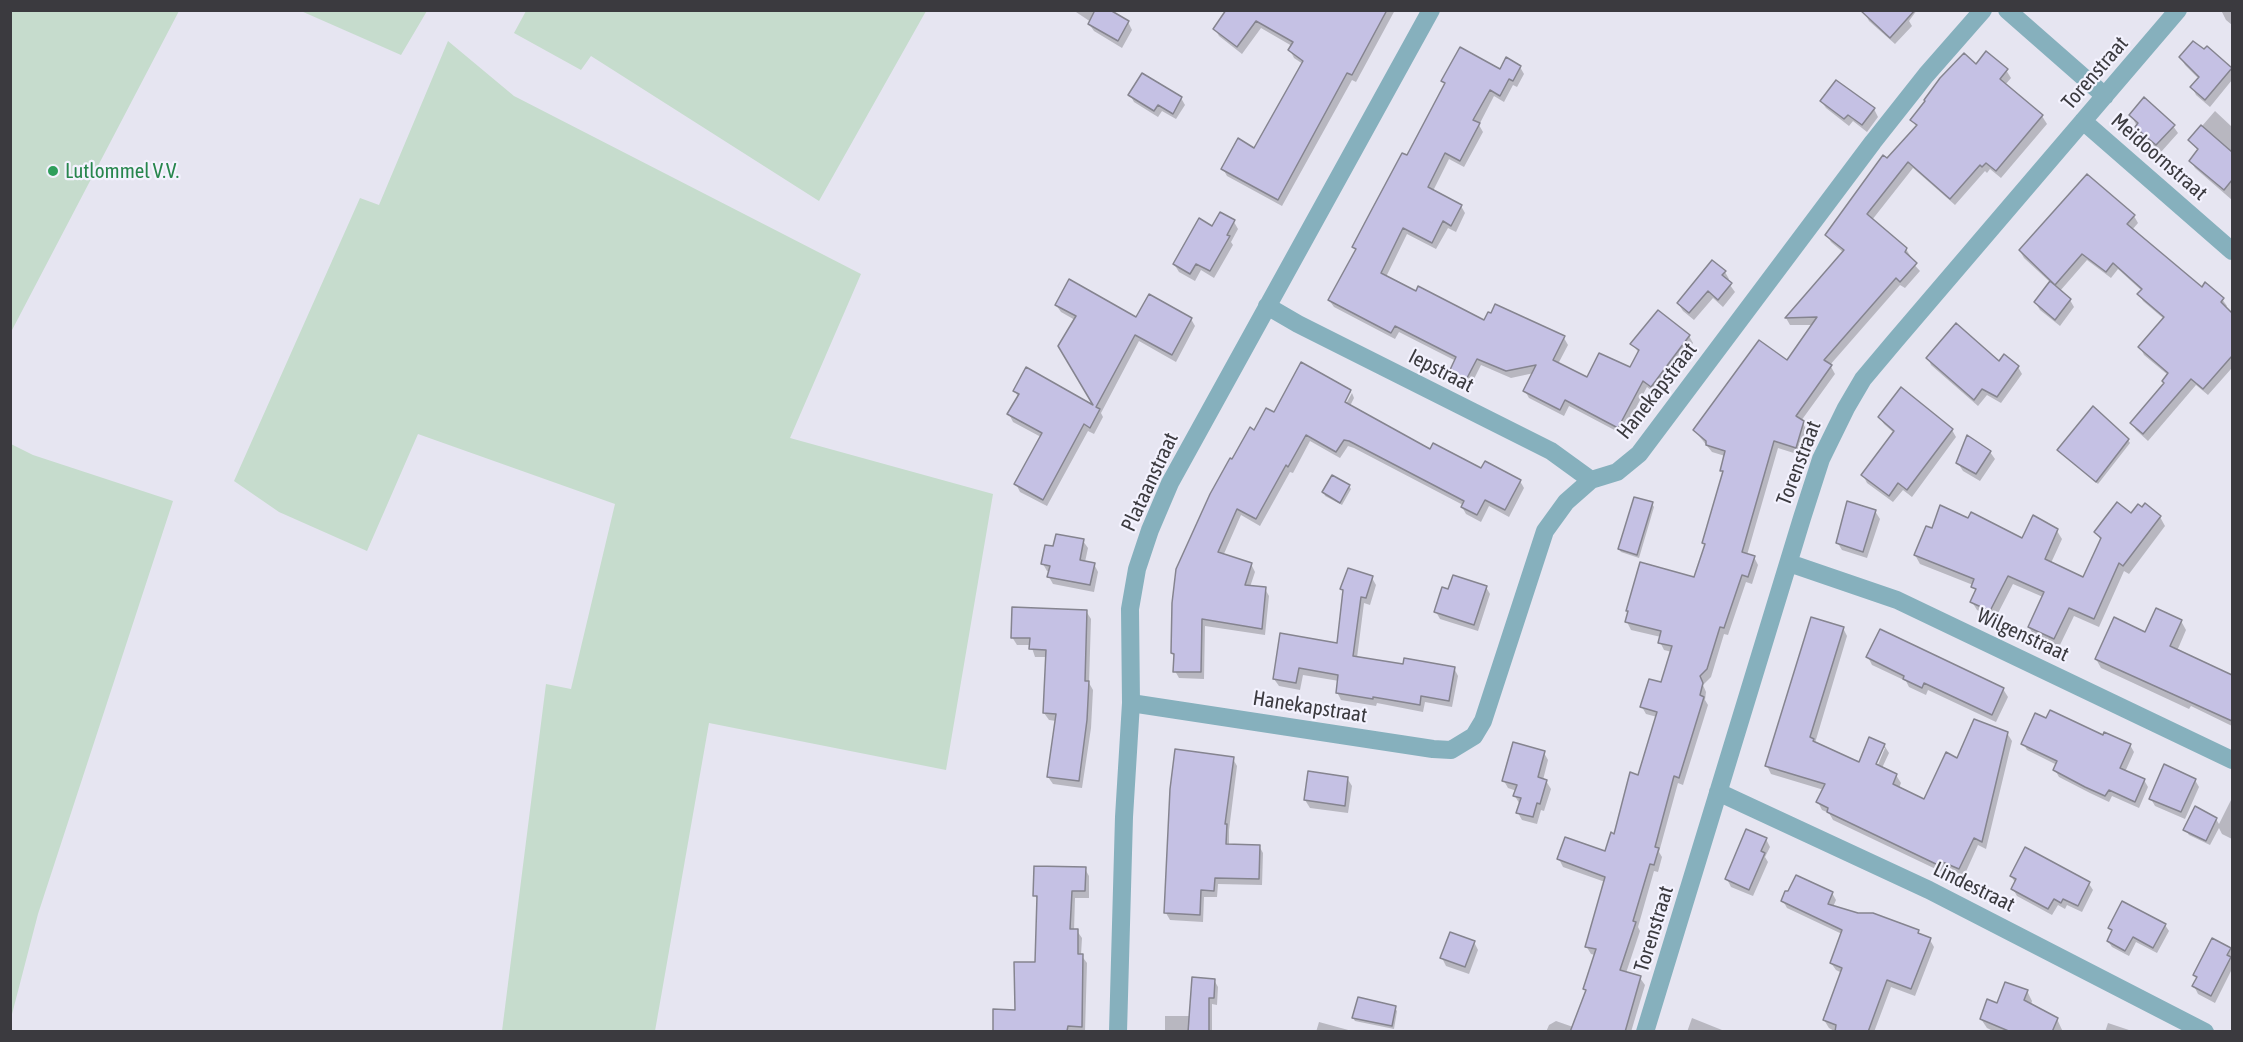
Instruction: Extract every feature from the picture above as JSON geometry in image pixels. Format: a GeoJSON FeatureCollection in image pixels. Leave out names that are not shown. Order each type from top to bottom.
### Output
{"type":"FeatureCollection","features":[{"type":"Feature","properties":{"kind":"street","name":"Plataanstraat"},"geometry":{"type":"LineString","coordinates":[[1118,1032],[1124,817],[1131,703],[1130,609],[1137,569],[1150,530],[1170,483],[1431,10]]}},
{"type":"Feature","properties":{"kind":"street","name":"Hanekapstraat"},"geometry":{"type":"LineString","coordinates":[[1131,703],[1451,750],[1474,736],[1483,721],[1545,531],[1566,502],[1591,480],[1617,472],[1640,454],[1873,141],[1926,75],[1983,10]]}},
{"type":"Feature","properties":{"kind":"street"},"geometry":{"type":"LineString","coordinates":[[2007,10],[2104,96]]}},
{"type":"Feature","properties":{"kind":"street","name":"Torenstraat"},"geometry":{"type":"LineString","coordinates":[[1645,1032],[1821,459],[1846,408],[1863,380],[2178,10]]}},
{"type":"Feature","properties":{"kind":"street","name":"Meidoornstraat"},"geometry":{"type":"LineString","coordinates":[[2083,121],[2232,251]]}},
{"type":"Feature","properties":{"kind":"street","name":"Iepstraat"},"geometry":{"type":"LineString","coordinates":[[1267,306],[1298,324],[1551,451],[1591,480]]}},
{"type":"Feature","properties":{"kind":"street","name":"Wilgenstraat"},"geometry":{"type":"LineString","coordinates":[[1789,563],[1897,600],[2232,760]]}},
{"type":"Feature","properties":{"kind":"street","name":"Lindestraat"},"geometry":{"type":"LineString","coordinates":[[1718,792],[1929,890],[2205,1032]]}},
{"type":"Feature","properties":{"kind":"green space","name":"Lutlommel V.V."},"geometry":{"type":"Polygon","coordinates":[[[10,11],[179,11],[11,332],[10,11]]]}},
{"type":"Feature","properties":{"kind":"green space"},"geometry":{"type":"Polygon","coordinates":[[[301,11],[427,11],[401,55],[301,11]]]}},
{"type":"Feature","properties":{"kind":"green space"},"geometry":{"type":"Polygon","coordinates":[[[526,11],[926,11],[819,201],[591,56],[581,70],[514,33],[526,11]]]}},
{"type":"Feature","properties":{"kind":"green space"},"geometry":{"type":"Polygon","coordinates":[[[448,41],[514,96],[861,274],[790,438],[993,494],[946,770],[709,723],[655,1031],[502,1031],[546,684],[571,689],[615,504],[418,434],[367,551],[279,512],[234,481],[360,198],[379,205],[448,41]]]}},
{"type":"Feature","properties":{"kind":"green space"},"geometry":{"type":"Polygon","coordinates":[[[11,444],[33,455],[173,501],[38,914],[11,1018],[11,444]]]}},
{"type":"Feature","properties":{"kind":"building"},"geometry":{"type":"Polygon","coordinates":[[[1095,10],[1110,10],[1129,21],[1118,41],[1088,24],[1095,10]]]}},
{"type":"Feature","properties":{"kind":"building"},"geometry":{"type":"Polygon","coordinates":[[[1226,10],[1387,10],[1352,75],[1347,73],[1278,200],[1221,169],[1238,138],[1254,148],[1303,61],[1288,50],[1293,42],[1256,21],[1237,47],[1213,29],[1226,10]]]}},
{"type":"Feature","properties":{"kind":"building"},"geometry":{"type":"Polygon","coordinates":[[[1860,10],[1915,10],[1890,38],[1860,10]]]}},
{"type":"Feature","properties":{"kind":"building"},"geometry":{"type":"Polygon","coordinates":[[[2193,41],[2204,49],[2207,46],[2232,68],[2205,100],[2190,87],[2199,77],[2179,57],[2193,41]]]}},
{"type":"Feature","properties":{"kind":"building"},"geometry":{"type":"Polygon","coordinates":[[[1460,47],[1500,69],[1506,57],[1521,66],[1513,81],[1509,79],[1500,96],[1490,90],[1473,120],[1480,123],[1460,161],[1445,153],[1428,187],[1462,205],[1451,226],[1443,221],[1432,243],[1403,228],[1381,273],[1416,291],[1418,286],[1484,320],[1488,312],[1491,313],[1495,304],[1565,336],[1553,360],[1587,377],[1599,353],[1630,367],[1639,350],[1630,344],[1658,310],[1690,335],[1651,387],[1643,381],[1618,428],[1565,400],[1560,410],[1523,391],[1536,365],[1506,371],[1477,359],[1466,380],[1449,372],[1456,357],[1395,326],[1391,333],[1328,300],[1356,249],[1352,247],[1402,153],[1407,155],[1445,83],[1441,81],[1460,47]]]}},
{"type":"Feature","properties":{"kind":"building"},"geometry":{"type":"Polygon","coordinates":[[[1986,51],[2008,69],[2000,79],[2043,115],[1996,171],[1986,163],[1982,167],[1980,165],[1950,199],[1908,162],[1867,214],[1907,248],[1905,252],[1917,263],[1900,282],[1896,278],[1824,360],[1832,365],[1796,416],[1804,421],[1796,448],[1774,441],[1742,552],[1755,556],[1748,577],[1742,575],[1724,628],[1720,627],[1707,669],[1700,676],[1703,683],[1700,695],[1704,697],[1679,778],[1674,776],[1655,847],[1659,848],[1654,865],[1650,864],[1633,921],[1636,922],[1620,970],[1641,976],[1625,1032],[1570,1032],[1586,990],[1583,989],[1596,949],[1585,947],[1605,877],[1557,859],[1565,837],[1605,851],[1611,832],[1614,834],[1630,772],[1638,775],[1657,712],[1640,707],[1649,679],[1661,682],[1672,646],[1658,643],[1661,631],[1625,622],[1628,611],[1626,611],[1640,562],[1694,577],[1705,544],[1702,543],[1723,471],[1720,471],[1725,451],[1706,445],[1706,441],[1693,430],[1759,340],[1787,360],[1817,317],[1785,318],[1844,250],[1825,235],[1883,155],[1887,158],[1917,125],[1910,120],[1940,78],[1964,53],[1976,64],[1986,51]]]}},
{"type":"Feature","properties":{"kind":"building"},"geometry":{"type":"Polygon","coordinates":[[[1142,73],[1182,97],[1173,114],[1158,105],[1154,111],[1128,95],[1142,73]]]}},
{"type":"Feature","properties":{"kind":"building"},"geometry":{"type":"Polygon","coordinates":[[[1836,80],[1875,108],[1862,125],[1848,115],[1844,119],[1820,101],[1836,80]]]}},
{"type":"Feature","properties":{"kind":"building"},"geometry":{"type":"Polygon","coordinates":[[[2144,97],[2175,125],[2156,145],[2135,127],[2138,123],[2129,115],[2144,97]]]}},
{"type":"Feature","properties":{"kind":"building"},"geometry":{"type":"Polygon","coordinates":[[[2201,125],[2232,152],[2232,180],[2224,190],[2189,161],[2198,149],[2188,140],[2201,125]]]}},
{"type":"Feature","properties":{"kind":"building"},"geometry":{"type":"Polygon","coordinates":[[[2087,174],[2135,215],[2127,224],[2202,287],[2205,282],[2224,298],[2221,302],[2232,313],[2232,356],[2203,389],[2191,379],[2143,434],[2130,423],[2164,383],[2162,381],[2168,373],[2138,347],[2164,317],[2137,294],[2142,289],[2113,263],[2106,272],[2082,254],[2055,285],[2019,250],[2087,174]]]}},
{"type":"Feature","properties":{"kind":"building"},"geometry":{"type":"Polygon","coordinates":[[[1220,212],[1235,220],[1227,235],[1230,236],[1210,271],[1196,264],[1190,274],[1173,264],[1199,218],[1212,226],[1220,212]]]}},
{"type":"Feature","properties":{"kind":"building"},"geometry":{"type":"Polygon","coordinates":[[[1712,260],[1726,271],[1722,275],[1732,283],[1718,300],[1708,291],[1689,313],[1677,303],[1712,260]]]}},
{"type":"Feature","properties":{"kind":"building"},"geometry":{"type":"Polygon","coordinates":[[[1069,279],[1136,317],[1149,294],[1192,318],[1172,355],[1135,335],[1096,407],[1100,409],[1090,428],[1084,424],[1043,500],[1014,484],[1042,433],[1007,414],[1019,394],[1013,391],[1026,367],[1093,405],[1058,346],[1076,316],[1055,305],[1069,279]]]}},
{"type":"Feature","properties":{"kind":"building"},"geometry":{"type":"Polygon","coordinates":[[[2050,281],[2071,299],[2055,320],[2034,302],[2050,281]]]}},
{"type":"Feature","properties":{"kind":"building"},"geometry":{"type":"Polygon","coordinates":[[[1956,323],[1999,361],[2004,354],[2019,366],[1997,397],[1982,389],[1974,400],[1926,358],[1956,323]]]}},
{"type":"Feature","properties":{"kind":"building"},"geometry":{"type":"Polygon","coordinates":[[[1301,362],[1351,390],[1345,402],[1430,449],[1433,443],[1481,468],[1485,461],[1521,480],[1505,510],[1485,500],[1477,515],[1461,507],[1464,501],[1349,441],[1344,440],[1336,452],[1306,435],[1288,467],[1286,465],[1256,519],[1237,509],[1218,552],[1252,563],[1245,585],[1266,587],[1262,629],[1202,619],[1201,672],[1173,672],[1172,603],[1176,569],[1210,494],[1230,458],[1232,459],[1250,427],[1254,430],[1266,408],[1274,412],[1301,362]]]}},
{"type":"Feature","properties":{"kind":"building"},"geometry":{"type":"Polygon","coordinates":[[[1901,387],[1953,429],[1907,490],[1898,483],[1889,496],[1861,475],[1894,431],[1878,417],[1901,387]]]}},
{"type":"Feature","properties":{"kind":"building"},"geometry":{"type":"Polygon","coordinates":[[[2093,406],[2129,439],[2096,482],[2057,450],[2093,406]]]}},
{"type":"Feature","properties":{"kind":"building"},"geometry":{"type":"Polygon","coordinates":[[[1967,435],[1991,451],[1976,474],[1956,463],[1967,435]]]}},
{"type":"Feature","properties":{"kind":"building"},"geometry":{"type":"Polygon","coordinates":[[[1332,475],[1350,485],[1340,503],[1322,492],[1332,475]]]}},
{"type":"Feature","properties":{"kind":"building"},"geometry":{"type":"Polygon","coordinates":[[[1634,497],[1653,502],[1637,555],[1618,549],[1634,497]]]}},
{"type":"Feature","properties":{"kind":"building"},"geometry":{"type":"Polygon","coordinates":[[[1847,501],[1876,510],[1863,552],[1836,543],[1847,501]]]}},
{"type":"Feature","properties":{"kind":"building"},"geometry":{"type":"Polygon","coordinates":[[[2117,502],[2131,513],[2138,504],[2142,507],[2145,503],[2161,516],[2123,566],[2119,563],[2094,619],[2069,608],[2054,639],[2028,627],[2044,592],[2008,576],[1990,611],[1970,602],[1976,589],[1971,587],[1974,579],[1914,555],[1926,526],[1932,528],[1940,505],[1968,518],[1971,512],[2022,538],[2033,515],[2058,529],[2045,559],[2083,577],[2101,538],[2094,532],[2117,502]]]}},
{"type":"Feature","properties":{"kind":"building"},"geometry":{"type":"Polygon","coordinates":[[[1056,534],[1084,539],[1080,560],[1095,563],[1090,585],[1047,577],[1050,566],[1041,564],[1045,545],[1053,546],[1056,534]]]}},
{"type":"Feature","properties":{"kind":"building"},"geometry":{"type":"Polygon","coordinates":[[[1348,568],[1373,576],[1366,598],[1361,597],[1353,656],[1403,664],[1404,658],[1455,667],[1449,701],[1421,696],[1420,705],[1336,693],[1338,675],[1299,668],[1296,683],[1273,679],[1280,633],[1337,643],[1343,590],[1340,589],[1348,568]]]}},
{"type":"Feature","properties":{"kind":"building"},"geometry":{"type":"Polygon","coordinates":[[[1453,575],[1487,586],[1474,625],[1434,612],[1442,587],[1448,589],[1453,575]]]}},
{"type":"Feature","properties":{"kind":"building"},"geometry":{"type":"Polygon","coordinates":[[[1012,607],[1087,610],[1085,681],[1089,681],[1087,720],[1079,781],[1047,777],[1056,714],[1043,713],[1046,650],[1029,649],[1030,638],[1011,638],[1012,607]]]}},
{"type":"Feature","properties":{"kind":"building"},"geometry":{"type":"Polygon","coordinates":[[[2156,608],[2182,620],[2170,646],[2232,675],[2232,721],[2095,659],[2114,617],[2145,632],[2156,608]]]}},
{"type":"Feature","properties":{"kind":"building"},"geometry":{"type":"Polygon","coordinates":[[[1811,617],[1844,627],[1810,737],[1814,739],[1813,741],[1859,762],[1869,737],[1885,744],[1876,764],[1897,774],[1893,784],[1924,799],[1946,752],[1957,758],[1974,719],[2008,732],[1982,842],[1974,838],[1959,869],[1940,861],[1938,865],[1827,812],[1828,808],[1816,802],[1825,784],[1765,766],[1811,617]]]}},
{"type":"Feature","properties":{"kind":"building"},"geometry":{"type":"Polygon","coordinates":[[[1880,629],[2004,688],[1992,715],[1924,683],[1922,688],[1866,657],[1880,629]]]}},
{"type":"Feature","properties":{"kind":"building"},"geometry":{"type":"Polygon","coordinates":[[[2050,710],[2103,735],[2104,732],[2131,744],[2120,768],[2145,779],[2135,802],[2109,790],[2105,796],[2085,787],[2053,770],[2057,761],[2021,744],[2035,713],[2046,718],[2050,710]]]}},
{"type":"Feature","properties":{"kind":"building"},"geometry":{"type":"Polygon","coordinates":[[[1513,742],[1545,751],[1538,777],[1547,780],[1540,804],[1537,803],[1533,817],[1516,813],[1521,798],[1513,796],[1517,785],[1502,781],[1513,742]]]}},
{"type":"Feature","properties":{"kind":"building"},"geometry":{"type":"Polygon","coordinates":[[[1175,749],[1234,757],[1225,824],[1227,824],[1226,844],[1260,845],[1259,879],[1215,878],[1214,891],[1201,890],[1200,915],[1164,913],[1170,789],[1175,749]]]}},
{"type":"Feature","properties":{"kind":"building"},"geometry":{"type":"Polygon","coordinates":[[[2164,764],[2196,779],[2181,812],[2149,799],[2164,764]]]}},
{"type":"Feature","properties":{"kind":"building"},"geometry":{"type":"Polygon","coordinates":[[[1308,771],[1348,777],[1345,806],[1304,800],[1308,771]]]}},
{"type":"Feature","properties":{"kind":"building"},"geometry":{"type":"Polygon","coordinates":[[[2195,806],[2217,818],[2206,841],[2183,830],[2195,806]]]}},
{"type":"Feature","properties":{"kind":"building"},"geometry":{"type":"Polygon","coordinates":[[[1746,829],[1767,838],[1761,851],[1765,853],[1749,890],[1725,879],[1746,829]]]}},
{"type":"Feature","properties":{"kind":"building"},"geometry":{"type":"Polygon","coordinates":[[[2025,847],[2090,882],[2078,906],[2063,899],[2061,903],[2054,899],[2048,909],[2011,889],[2016,879],[2010,876],[2025,847]]]}},
{"type":"Feature","properties":{"kind":"building"},"geometry":{"type":"Polygon","coordinates":[[[1034,866],[1086,867],[1085,891],[1072,891],[1070,929],[1078,929],[1078,954],[1083,954],[1082,1027],[1068,1026],[1067,1031],[993,1032],[993,1009],[1015,1010],[1014,962],[1035,962],[1037,896],[1033,896],[1034,866]]]}},
{"type":"Feature","properties":{"kind":"building"},"geometry":{"type":"Polygon","coordinates":[[[1796,875],[1833,892],[1828,904],[1858,913],[1873,913],[1919,930],[1918,933],[1931,938],[1911,989],[1887,980],[1868,1032],[1835,1032],[1836,1025],[1823,1020],[1842,968],[1830,963],[1842,930],[1781,901],[1796,875]]]}},
{"type":"Feature","properties":{"kind":"building"},"geometry":{"type":"Polygon","coordinates":[[[2122,901],[2166,924],[2153,948],[2133,937],[2125,951],[2107,941],[2112,930],[2108,928],[2122,901]]]}},
{"type":"Feature","properties":{"kind":"building"},"geometry":{"type":"Polygon","coordinates":[[[1450,932],[1475,941],[1465,967],[1440,958],[1450,932]]]}},
{"type":"Feature","properties":{"kind":"building"},"geometry":{"type":"Polygon","coordinates":[[[2212,938],[2231,948],[2227,955],[2231,957],[2211,996],[2192,986],[2197,977],[2193,975],[2212,938]]]}},
{"type":"Feature","properties":{"kind":"building"},"geometry":{"type":"Polygon","coordinates":[[[1192,977],[1215,979],[1214,998],[1209,998],[1209,1032],[1188,1032],[1192,977]]]}},
{"type":"Feature","properties":{"kind":"building"},"geometry":{"type":"Polygon","coordinates":[[[2005,982],[2028,990],[2024,1000],[2058,1018],[2052,1032],[2011,1032],[1980,1019],[1987,999],[1997,1003],[2005,982]]]}},
{"type":"Feature","properties":{"kind":"building"},"geometry":{"type":"Polygon","coordinates":[[[1358,997],[1396,1006],[1392,1026],[1352,1018],[1358,997]]]}},
{"type":"Feature","properties":{"kind":"place","name":"Lutlommel V.V."},"geometry":{"type":"Point","coordinates":[53,171]}}]}
